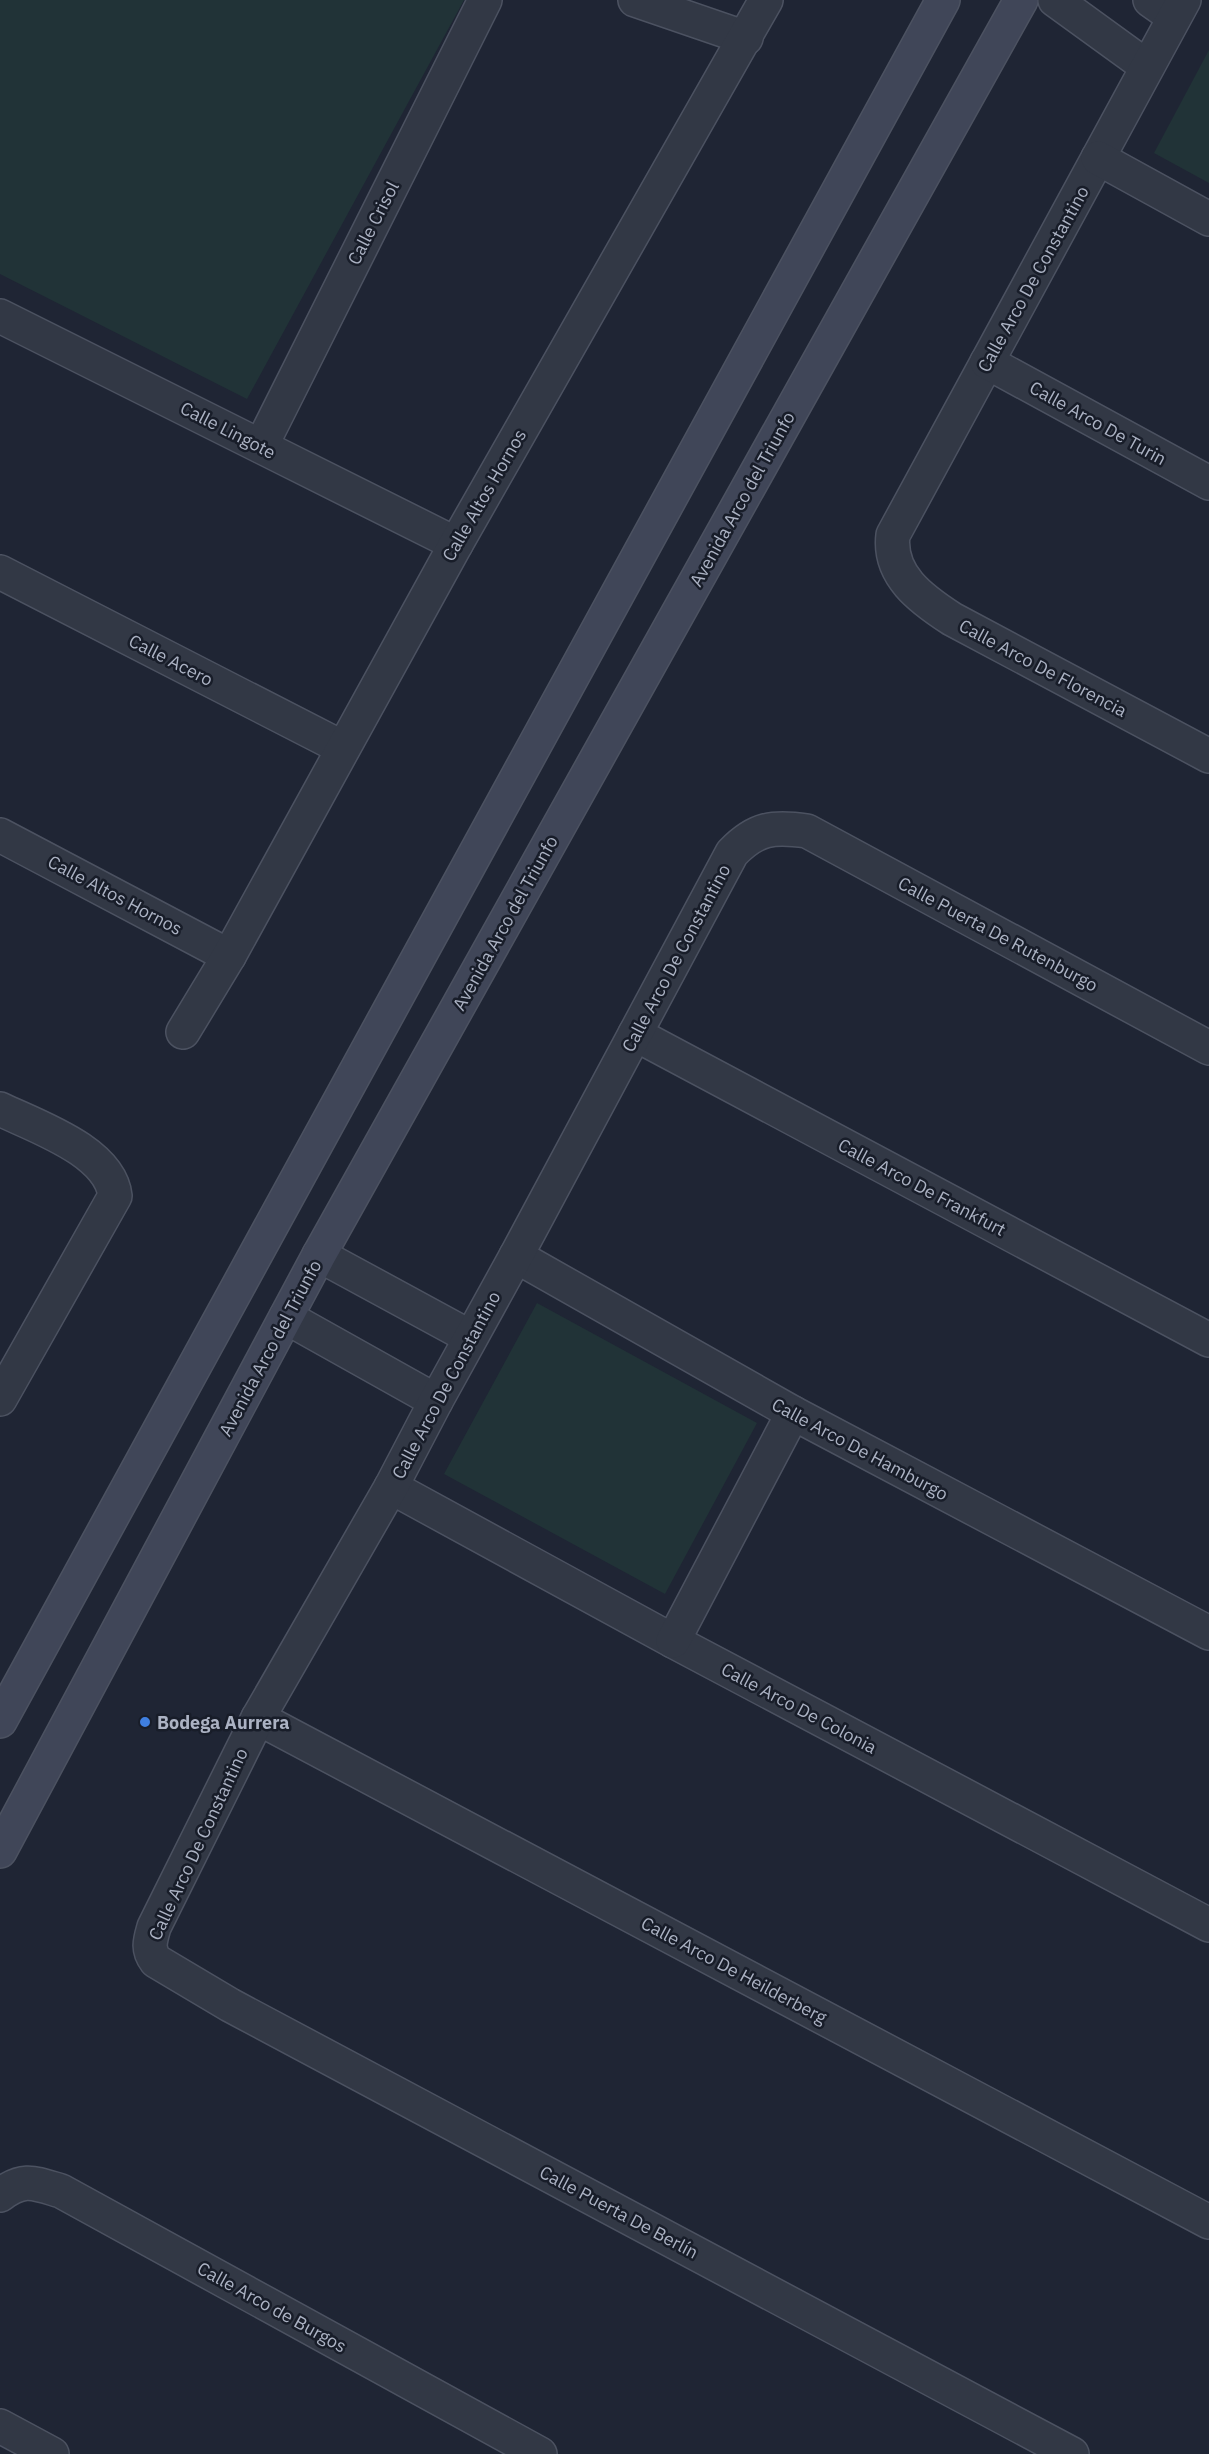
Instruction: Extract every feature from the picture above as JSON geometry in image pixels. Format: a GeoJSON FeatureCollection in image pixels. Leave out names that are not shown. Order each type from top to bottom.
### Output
{"type":"FeatureCollection","features":[{"type":"Feature","properties":{"kind":"street","name":"Calle Crisol"},"geometry":{"type":"LineString","coordinates":[[261,446],[484,0]]}},
{"type":"Feature","properties":{"kind":"street"},"geometry":{"type":"LineString","coordinates":[[635,0],[746,38]]}},
{"type":"Feature","properties":{"kind":"street","name":"Calle Altos Hornos"},"geometry":{"type":"LineString","coordinates":[[183,1032],[229,956],[456,544],[766,0]]}},
{"type":"Feature","properties":{"kind":"street"},"geometry":{"type":"LineString","coordinates":[[0,1721],[943,0]]}},
{"type":"Feature","properties":{"kind":"street","name":"Avenida Arco del Triunfo"},"geometry":{"type":"LineString","coordinates":[[0,1851],[320,1255],[1021,0]]}},
{"type":"Feature","properties":{"kind":"street"},"geometry":{"type":"LineString","coordinates":[[1055,0],[1146,66]]}},
{"type":"Feature","properties":{"kind":"street","name":"Calle Arco De Constantino"},"geometry":{"type":"LineString","coordinates":[[893,561],[893,535],[1146,66],[1169,6]]}},
{"type":"Feature","properties":{"kind":"street"},"geometry":{"type":"LineString","coordinates":[[1098,158],[1209,219]]}},
{"type":"Feature","properties":{"kind":"street","name":"Calle Lingote"},"geometry":{"type":"LineString","coordinates":[[0,316],[456,544]]}},
{"type":"Feature","properties":{"kind":"street","name":"Calle Arco De Turin"},"geometry":{"type":"LineString","coordinates":[[987,362],[1209,483]]}},
{"type":"Feature","properties":{"kind":"street","name":"Calle Arco De Florencia"},"geometry":{"type":"LineString","coordinates":[[893,561],[906,581],[924,601],[952,619],[1209,756]]}},
{"type":"Feature","properties":{"kind":"street","name":"Calle Acero"},"geometry":{"type":"LineString","coordinates":[[0,572],[343,748]]}},
{"type":"Feature","properties":{"kind":"street","name":"Calle Arco De Constantino"},"geometry":{"type":"LineString","coordinates":[[166,1968],[150,1954],[149,1946],[154,1927],[258,1718],[391,1487],[732,853],[748,837],[764,831],[784,828]]}},
{"type":"Feature","properties":{"kind":"street","name":"Calle Puerta De Rutenburgo"},"geometry":{"type":"LineString","coordinates":[[784,828],[807,831],[1209,1048]]}},
{"type":"Feature","properties":{"kind":"street","name":"Calle Altos Hornos"},"geometry":{"type":"LineString","coordinates":[[0,835],[229,956]]}},
{"type":"Feature","properties":{"kind":"street","name":"Calle Arco De Frankfurt"},"geometry":{"type":"LineString","coordinates":[[635,1034],[1209,1340]]}},
{"type":"Feature","properties":{"kind":"street"},"geometry":{"type":"LineString","coordinates":[[0,1109],[77,1147],[94,1160],[110,1179],[114,1186],[115,1196],[0,1399]]}},
{"type":"Feature","properties":{"kind":"street"},"geometry":{"type":"LineString","coordinates":[[320,1255],[470,1337]]}},
{"type":"Feature","properties":{"kind":"street","name":"Calle Arco De Hamburgo"},"geometry":{"type":"LineString","coordinates":[[516,1256],[793,1413],[1209,1633]]}},
{"type":"Feature","properties":{"kind":"street"},"geometry":{"type":"LineString","coordinates":[[286,1317],[436,1401]]}},
{"type":"Feature","properties":{"kind":"street"},"geometry":{"type":"LineString","coordinates":[[673,1641],[793,1413]]}},
{"type":"Feature","properties":{"kind":"street","name":"Calle Arco De Colonia"},"geometry":{"type":"LineString","coordinates":[[391,1487],[673,1641],[1209,1925]]}},
{"type":"Feature","properties":{"kind":"street","name":"Calle Arco De Heilderberg"},"geometry":{"type":"LineString","coordinates":[[258,1718],[1209,2222]]}},
{"type":"Feature","properties":{"kind":"street","name":"Calle Puerta De Berlín"},"geometry":{"type":"LineString","coordinates":[[166,1968],[230,2005],[1072,2454]]}},
{"type":"Feature","properties":{"kind":"street","name":"Calle Arco de Burgos"},"geometry":{"type":"LineString","coordinates":[[0,2195],[13,2185],[29,2181],[61,2191],[540,2454]]}},
{"type":"Feature","properties":{"kind":"street"},"geometry":{"type":"LineString","coordinates":[[0,2426],[52,2454]]}},
{"type":"Feature","properties":{"kind":"shaded area"},"geometry":{"type":"Polygon","coordinates":[[[0,0],[464,0],[247,399],[0,274],[0,0]]]}},
{"type":"Feature","properties":{"kind":"shaded area"},"geometry":{"type":"Polygon","coordinates":[[[1209,50],[1209,183],[1154,153],[1209,50]]]}},
{"type":"Feature","properties":{"kind":"shaded area"},"geometry":{"type":"Polygon","coordinates":[[[537,1303],[757,1423],[665,1594],[444,1474],[537,1303]]]}},
{"type":"Feature","properties":{"kind":"place","name":"Bodega Aurrera"},"geometry":{"type":"Point","coordinates":[145,1722]}}]}
